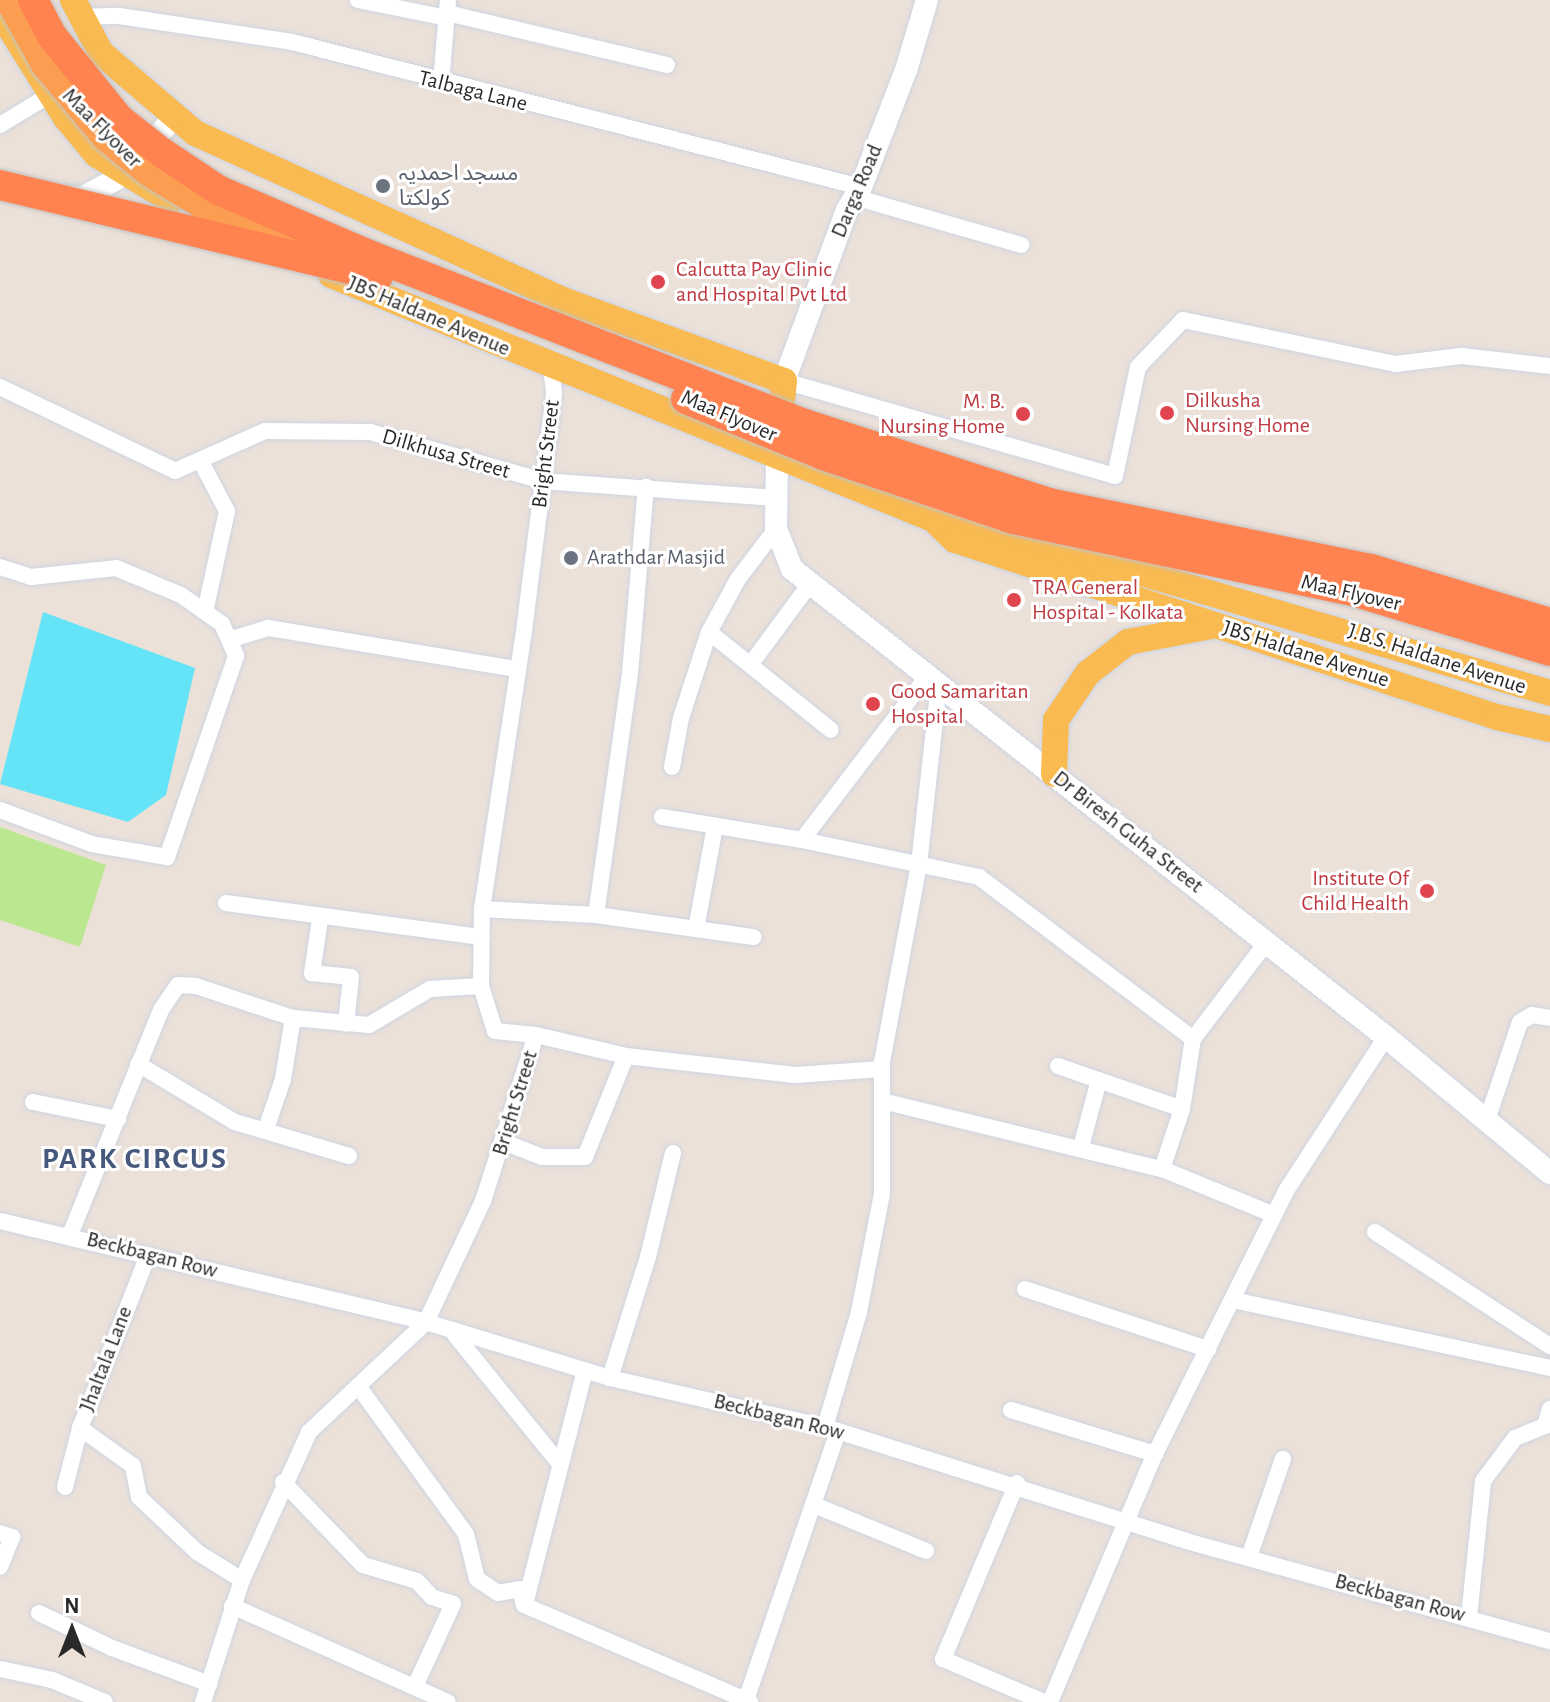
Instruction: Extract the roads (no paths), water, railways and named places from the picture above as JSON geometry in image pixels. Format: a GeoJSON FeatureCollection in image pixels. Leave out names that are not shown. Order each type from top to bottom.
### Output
{"type":"FeatureCollection","features":[{"type":"Feature","properties":{"kind":"highway","name":"Maa Flyover"},"geometry":{"type":"LineString","coordinates":[[8,0],[44,65],[76,107],[148,173],[201,205],[331,263],[553,342],[823,455],[1013,519],[1356,592],[1550,651]]}},
{"type":"Feature","properties":{"kind":"highway","name":"Maa Flyover"},"geometry":{"type":"LineString","coordinates":[[33,0],[52,36],[119,119],[218,190],[805,424],[1049,503],[1371,569],[1550,623]]}},
{"type":"Feature","properties":{"kind":"highway"},"geometry":{"type":"LineString","coordinates":[[56,0],[106,85],[186,153],[393,243],[487,299]]}},
{"type":"Feature","properties":{"kind":"highway"},"geometry":{"type":"LineString","coordinates":[[0,186],[331,263]]}},
{"type":"Feature","properties":{"kind":"main road","name":"Darga Road"},"geometry":{"type":"LineString","coordinates":[[784,381],[858,192],[927,0]]}},
{"type":"Feature","properties":{"kind":"main road"},"geometry":{"type":"LineString","coordinates":[[77,8],[101,53],[173,118],[195,133],[568,302],[784,381],[777,457]]}},
{"type":"Feature","properties":{"kind":"main road","name":"JBS Haldane Avenue"},"geometry":{"type":"LineString","coordinates":[[0,12],[51,94],[97,155],[124,175],[217,227],[551,367],[933,519],[968,522],[1325,623]]}},
{"type":"Feature","properties":{"kind":"main road"},"geometry":{"type":"LineString","coordinates":[[0,186],[82,198],[124,175],[173,118]]}},
{"type":"Feature","properties":{"kind":"main road","name":"Dr Biresh Guha Street"},"geometry":{"type":"LineString","coordinates":[[777,457],[774,498],[776,529],[783,554],[810,584],[1267,942],[1550,1173]]}},
{"type":"Feature","properties":{"kind":"main road","name":"JBS Haldane Avenue"},"geometry":{"type":"LineString","coordinates":[[933,519],[955,540],[1497,717],[1550,729]]}},
{"type":"Feature","properties":{"kind":"main road","name":"J.B.S. Haldane Avenue"},"geometry":{"type":"LineString","coordinates":[[1325,623],[1550,693]]}},
{"type":"Feature","properties":{"kind":"main road"},"geometry":{"type":"LineString","coordinates":[[1054,774],[1056,720],[1088,673],[1128,642],[1219,625]]}},
{"type":"Feature","properties":{"kind":"street"},"geometry":{"type":"LineString","coordinates":[[358,0],[448,11],[667,65]]}},
{"type":"Feature","properties":{"kind":"street","name":"Talbaga Lane"},"geometry":{"type":"LineString","coordinates":[[77,8],[292,42],[858,192],[1021,245]]}},
{"type":"Feature","properties":{"kind":"street"},"geometry":{"type":"LineString","coordinates":[[441,83],[448,11]]}},
{"type":"Feature","properties":{"kind":"street"},"geometry":{"type":"LineString","coordinates":[[0,125],[51,94]]}},
{"type":"Feature","properties":{"kind":"street"},"geometry":{"type":"LineString","coordinates":[[784,381],[1115,476],[1138,367],[1183,320],[1395,364],[1462,356],[1550,366]]}},
{"type":"Feature","properties":{"kind":"street","name":"Bright Street"},"geometry":{"type":"LineString","coordinates":[[203,1702],[242,1580],[283,1482],[309,1432],[426,1322],[483,1201],[536,1035],[495,1031],[481,986],[482,909],[543,481],[554,392],[551,367]]}},
{"type":"Feature","properties":{"kind":"street","name":"Dilkhusa Street"},"geometry":{"type":"LineString","coordinates":[[0,387],[175,471],[265,431],[370,432],[543,481],[774,498]]}},
{"type":"Feature","properties":{"kind":"street"},"geometry":{"type":"LineString","coordinates":[[200,460],[227,511],[205,612]]}},
{"type":"Feature","properties":{"kind":"street"},"geometry":{"type":"LineString","coordinates":[[596,915],[630,673],[646,487]]}},
{"type":"Feature","properties":{"kind":"street"},"geometry":{"type":"LineString","coordinates":[[672,767],[681,718],[709,632],[738,579],[776,529]]}},
{"type":"Feature","properties":{"kind":"street"},"geometry":{"type":"LineString","coordinates":[[0,567],[31,577],[116,568],[181,595],[222,624],[236,656],[231,683],[167,857],[92,844],[0,810]]}},
{"type":"Feature","properties":{"kind":"street"},"geometry":{"type":"LineString","coordinates":[[750,665],[810,584]]}},
{"type":"Feature","properties":{"kind":"street"},"geometry":{"type":"LineString","coordinates":[[229,640],[268,628],[515,669]]}},
{"type":"Feature","properties":{"kind":"street"},"geometry":{"type":"LineString","coordinates":[[709,632],[831,730]]}},
{"type":"Feature","properties":{"kind":"street"},"geometry":{"type":"LineString","coordinates":[[802,840],[934,679]]}},
{"type":"Feature","properties":{"kind":"street"},"geometry":{"type":"LineString","coordinates":[[524,1605],[748,1701],[814,1505],[859,1312],[882,1194],[882,1069],[919,865],[934,679]]}},
{"type":"Feature","properties":{"kind":"street"},"geometry":{"type":"LineString","coordinates":[[662,817],[802,840],[979,877],[1012,897],[1193,1039]]}},
{"type":"Feature","properties":{"kind":"street"},"geometry":{"type":"LineString","coordinates":[[696,929],[715,826]]}},
{"type":"Feature","properties":{"kind":"street"},"geometry":{"type":"LineString","coordinates":[[226,903],[320,919],[482,937]]}},
{"type":"Feature","properties":{"kind":"street"},"geometry":{"type":"LineString","coordinates":[[482,909],[596,915],[753,937]]}},
{"type":"Feature","properties":{"kind":"street"},"geometry":{"type":"LineString","coordinates":[[320,919],[312,973],[351,977],[346,1024]]}},
{"type":"Feature","properties":{"kind":"street"},"geometry":{"type":"LineString","coordinates":[[1162,1169],[1182,1109],[1193,1039],[1267,942]]}},
{"type":"Feature","properties":{"kind":"street"},"geometry":{"type":"LineString","coordinates":[[70,1235],[138,1064],[169,993],[178,985],[196,986],[293,1018],[369,1025],[430,989],[481,986]]}},
{"type":"Feature","properties":{"kind":"street"},"geometry":{"type":"LineString","coordinates":[[1487,1120],[1520,1022],[1532,1015],[1550,1018]]}},
{"type":"Feature","properties":{"kind":"street"},"geometry":{"type":"LineString","coordinates":[[266,1129],[283,1079],[293,1018]]}},
{"type":"Feature","properties":{"kind":"street"},"geometry":{"type":"LineString","coordinates":[[536,1035],[626,1056],[795,1075],[882,1069]]}},
{"type":"Feature","properties":{"kind":"street"},"geometry":{"type":"LineString","coordinates":[[1017,1483],[943,1659],[1047,1702],[1155,1454],[1274,1215],[1386,1037]]}},
{"type":"Feature","properties":{"kind":"street"},"geometry":{"type":"LineString","coordinates":[[504,1142],[542,1157],[585,1157],[626,1056]]}},
{"type":"Feature","properties":{"kind":"street"},"geometry":{"type":"LineString","coordinates":[[138,1064],[235,1122],[349,1156]]}},
{"type":"Feature","properties":{"kind":"street"},"geometry":{"type":"LineString","coordinates":[[1058,1066],[1182,1109]]}},
{"type":"Feature","properties":{"kind":"street"},"geometry":{"type":"LineString","coordinates":[[1081,1147],[1099,1080]]}},
{"type":"Feature","properties":{"kind":"street"},"geometry":{"type":"LineString","coordinates":[[882,1101],[1162,1169],[1274,1215]]}},
{"type":"Feature","properties":{"kind":"street"},"geometry":{"type":"LineString","coordinates":[[33,1102],[118,1119]]}},
{"type":"Feature","properties":{"kind":"street"},"geometry":{"type":"LineString","coordinates":[[610,1378],[648,1257],[673,1153]]}},
{"type":"Feature","properties":{"kind":"street","name":"Beckbagan Row"},"geometry":{"type":"LineString","coordinates":[[0,1221],[70,1235],[426,1322],[455,1335],[610,1378],[832,1429],[1017,1483],[1126,1522],[1550,1641]]}},
{"type":"Feature","properties":{"kind":"street"},"geometry":{"type":"LineString","coordinates":[[1375,1232],[1550,1346]]}},
{"type":"Feature","properties":{"kind":"street","name":"Jhaltala Lane"},"geometry":{"type":"LineString","coordinates":[[148,1255],[80,1428],[133,1466],[139,1497],[197,1552],[242,1580]]}},
{"type":"Feature","properties":{"kind":"street"},"geometry":{"type":"LineString","coordinates":[[1025,1289],[1208,1349]]}},
{"type":"Feature","properties":{"kind":"street"},"geometry":{"type":"LineString","coordinates":[[1233,1300],[1550,1368]]}},
{"type":"Feature","properties":{"kind":"street"},"geometry":{"type":"LineString","coordinates":[[455,1335],[559,1463]]}},
{"type":"Feature","properties":{"kind":"street"},"geometry":{"type":"LineString","coordinates":[[524,1605],[585,1371]]}},
{"type":"Feature","properties":{"kind":"street"},"geometry":{"type":"LineString","coordinates":[[358,1386],[466,1534],[477,1579],[498,1593],[520,1589],[524,1605]]}},
{"type":"Feature","properties":{"kind":"street"},"geometry":{"type":"LineString","coordinates":[[1469,1617],[1483,1481],[1515,1438],[1545,1426],[1550,1409]]}},
{"type":"Feature","properties":{"kind":"street"},"geometry":{"type":"LineString","coordinates":[[1011,1410],[1155,1454]]}},
{"type":"Feature","properties":{"kind":"street"},"geometry":{"type":"LineString","coordinates":[[65,1487],[80,1428]]}},
{"type":"Feature","properties":{"kind":"street"},"geometry":{"type":"LineString","coordinates":[[1249,1557],[1283,1459]]}},
{"type":"Feature","properties":{"kind":"street"},"geometry":{"type":"LineString","coordinates":[[283,1482],[363,1565],[417,1581],[432,1597],[453,1604],[416,1684]]}},
{"type":"Feature","properties":{"kind":"street"},"geometry":{"type":"LineString","coordinates":[[814,1505],[926,1551]]}},
{"type":"Feature","properties":{"kind":"street"},"geometry":{"type":"LineString","coordinates":[[0,1533],[12,1537],[0,1567]]}},
{"type":"Feature","properties":{"kind":"street"},"geometry":{"type":"LineString","coordinates":[[232,1606],[416,1684],[448,1702]]}},
{"type":"Feature","properties":{"kind":"street"},"geometry":{"type":"LineString","coordinates":[[39,1613],[112,1648],[210,1684]]}},
{"type":"Feature","properties":{"kind":"street"},"geometry":{"type":"LineString","coordinates":[[0,1669],[52,1680],[105,1702]]}},
{"type":"Feature","properties":{"kind":"water"},"geometry":{"type":"Polygon","coordinates":[[[43,612],[195,668],[166,795],[128,822],[0,784],[43,612]]]}},
{"type":"Feature","properties":{"kind":"place","name":"مسجد احمدیہ کولکتا"},"geometry":{"type":"Point","coordinates":[383,186]}},
{"type":"Feature","properties":{"kind":"place","name":"Calcutta Pay Clinic and Hospital Pvt Ltd"},"geometry":{"type":"Point","coordinates":[658,282]}},
{"type":"Feature","properties":{"kind":"place","name":"Dilkusha Nursing Home"},"geometry":{"type":"Point","coordinates":[1167,413]}},
{"type":"Feature","properties":{"kind":"place","name":"M. B. Nursing Home"},"geometry":{"type":"Point","coordinates":[1023,414]}},
{"type":"Feature","properties":{"kind":"place","name":"Arathdar Masjid"},"geometry":{"type":"Point","coordinates":[571,558]}},
{"type":"Feature","properties":{"kind":"place","name":"TRA General Hospital - Kolkata"},"geometry":{"type":"Point","coordinates":[1014,600]}},
{"type":"Feature","properties":{"kind":"place","name":"Good Samaritan Hospital"},"geometry":{"type":"Point","coordinates":[873,704]}},
{"type":"Feature","properties":{"kind":"place","name":"Institute Of Child Health"},"geometry":{"type":"Point","coordinates":[1427,891]}},
{"type":"Feature","properties":{"kind":"district","name":"PARK CIRCUS"},"geometry":{"type":"Point","coordinates":[135,1159]}}]}
